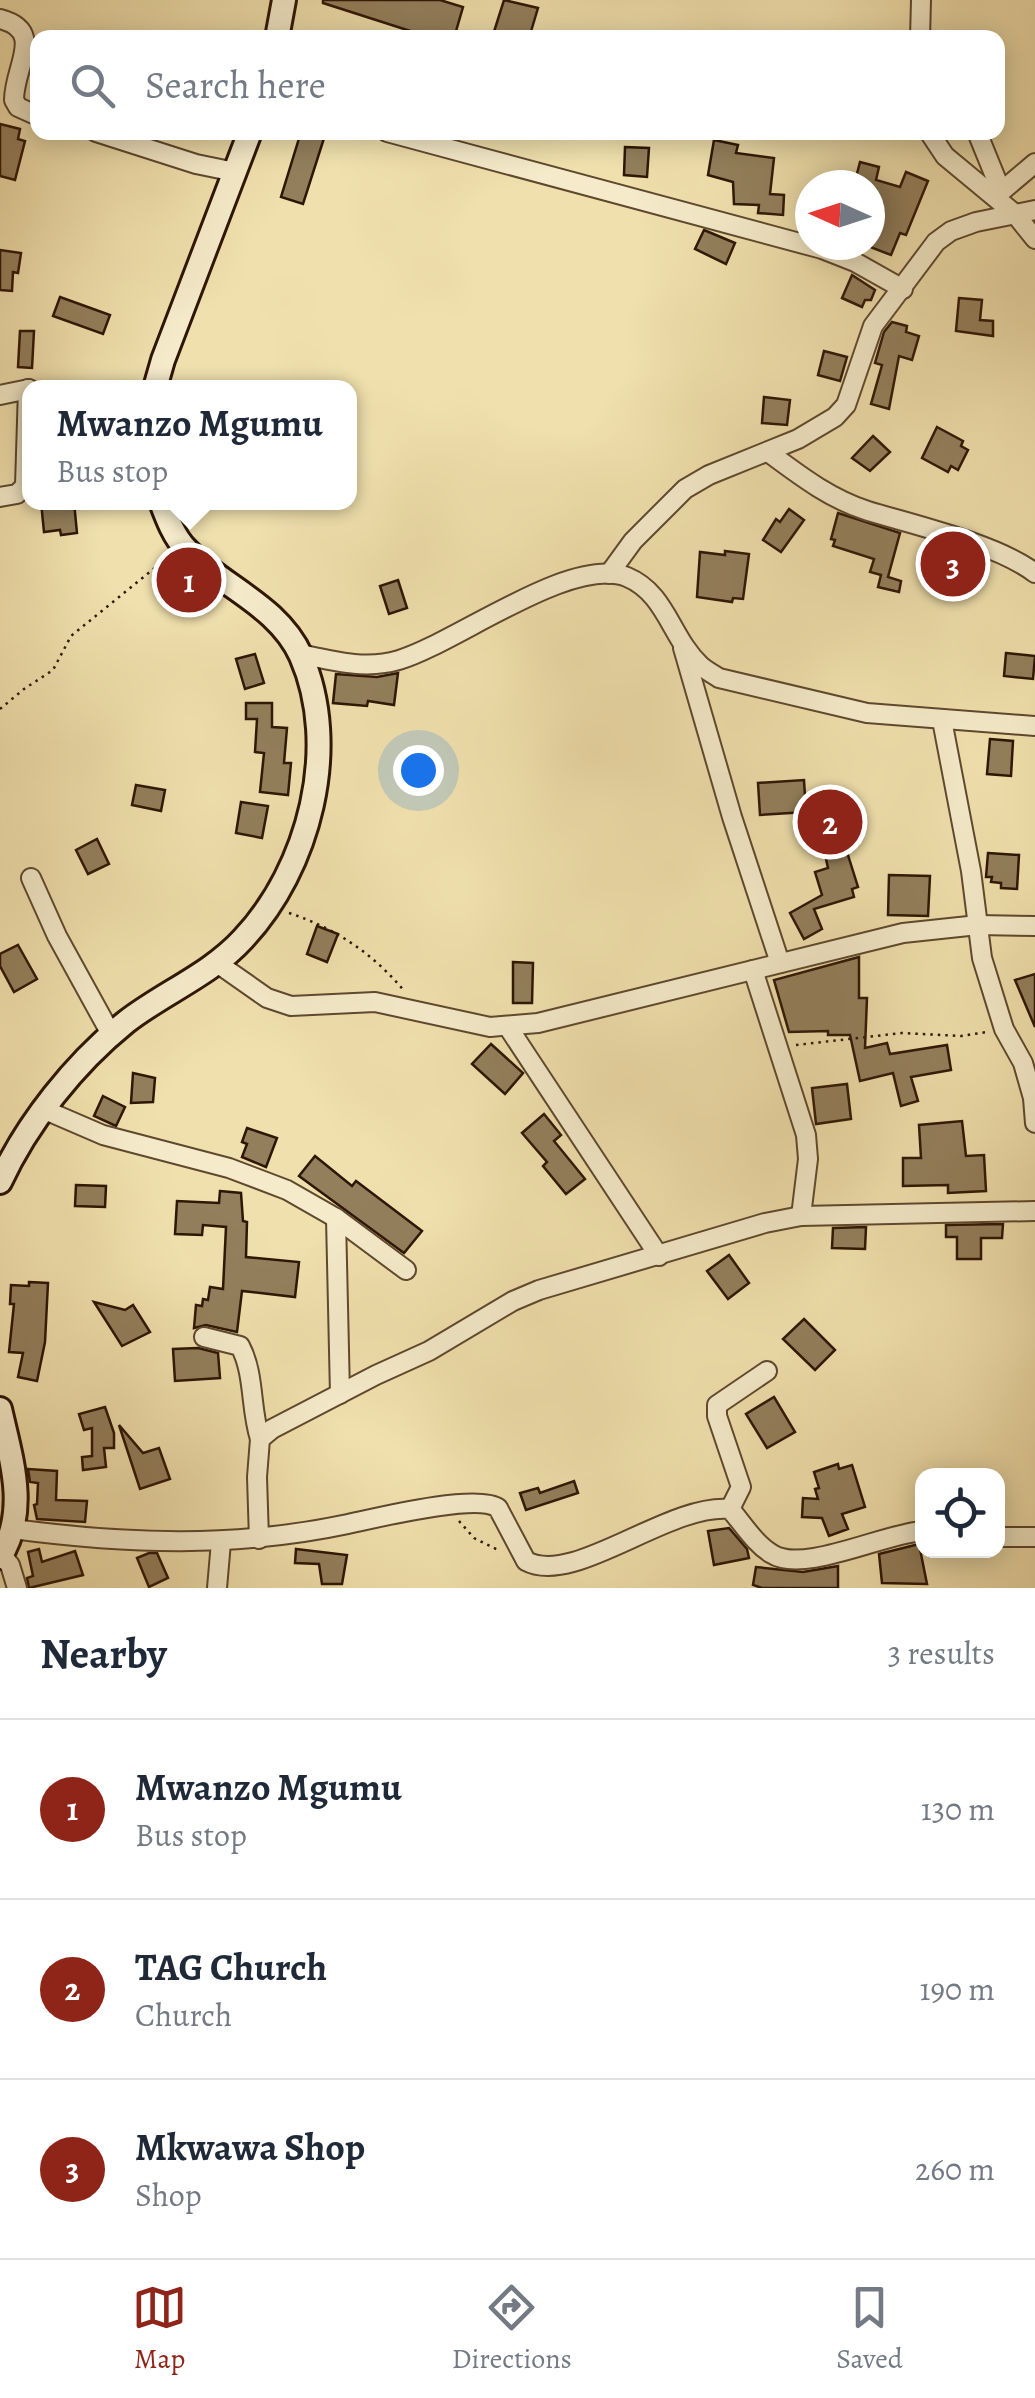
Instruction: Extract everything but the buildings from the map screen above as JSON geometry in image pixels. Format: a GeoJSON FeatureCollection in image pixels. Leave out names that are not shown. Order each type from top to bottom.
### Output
{"type":"FeatureCollection","features":[{"type":"Feature","properties":{"kind":"street"},"geometry":{"type":"LineString","coordinates":[[278,30],[284,0]]}},
{"type":"Feature","properties":{"kind":"street"},"geometry":{"type":"LineString","coordinates":[[921,0],[921,30]]}},
{"type":"Feature","properties":{"kind":"street"},"geometry":{"type":"LineString","coordinates":[[0,18],[24,30],[26,41],[7,100],[30,112]]}},
{"type":"Feature","properties":{"kind":"street"},"geometry":{"type":"LineString","coordinates":[[121,140],[235,172]]}},
{"type":"Feature","properties":{"kind":"street"},"geometry":{"type":"LineString","coordinates":[[158,380],[247,140]]}},
{"type":"Feature","properties":{"kind":"street"},"geometry":{"type":"LineString","coordinates":[[416,140],[822,250],[903,288]]}},
{"type":"Feature","properties":{"kind":"street"},"geometry":{"type":"LineString","coordinates":[[935,140],[946,156],[999,194],[1035,239]]}},
{"type":"Feature","properties":{"kind":"street"},"geometry":{"type":"LineString","coordinates":[[980,140],[999,194]]}},
{"type":"Feature","properties":{"kind":"street"},"geometry":{"type":"LineString","coordinates":[[999,194],[1035,163]]}},
{"type":"Feature","properties":{"kind":"street"},"geometry":{"type":"LineString","coordinates":[[609,574],[633,541],[685,489],[817,428],[846,405],[873,326],[925,253],[951,230],[1035,210]]}},
{"type":"Feature","properties":{"kind":"street"},"geometry":{"type":"LineString","coordinates":[[768,452],[837,499],[953,537],[1024,564],[1035,573]]}},
{"type":"Feature","properties":{"kind":"street"},"geometry":{"type":"LineString","coordinates":[[0,1182],[10,1160],[45,1110],[88,1057],[125,1023],[218,962],[244,939],[269,906],[297,856],[310,812],[316,768],[312,689],[300,654],[257,602],[205,567],[182,546],[165,510]]}},
{"type":"Feature","properties":{"kind":"street"},"geometry":{"type":"LineString","coordinates":[[300,654],[348,664],[398,660],[547,588],[609,574],[627,578],[650,592],[682,643],[700,665],[718,678],[867,713],[1035,726]]}},
{"type":"Feature","properties":{"kind":"street"},"geometry":{"type":"LineString","coordinates":[[682,643],[694,693],[780,962]]}},
{"type":"Feature","properties":{"kind":"street"},"geometry":{"type":"LineString","coordinates":[[942,720],[964,826],[989,986],[1004,1029],[1023,1063],[1035,1123]]}},
{"type":"Feature","properties":{"kind":"street"},"geometry":{"type":"LineString","coordinates":[[31,878],[57,936],[112,1036]]}},
{"type":"Feature","properties":{"kind":"street"},"geometry":{"type":"LineString","coordinates":[[218,962],[266,998],[292,1006],[310,1008],[355,1001],[396,1004],[466,1024],[508,1028],[903,933],[978,925],[1035,926]]}},
{"type":"Feature","properties":{"kind":"street"},"geometry":{"type":"LineString","coordinates":[[753,970],[806,1135],[808,1159],[801,1216]]}},
{"type":"Feature","properties":{"kind":"street"},"geometry":{"type":"LineString","coordinates":[[508,1028],[658,1256]]}},
{"type":"Feature","properties":{"kind":"street"},"geometry":{"type":"LineString","coordinates":[[45,1110],[103,1136],[259,1179],[336,1218],[406,1270]]}},
{"type":"Feature","properties":{"kind":"street"},"geometry":{"type":"LineString","coordinates":[[260,1439],[440,1345],[513,1301],[576,1278],[801,1216],[1035,1211]]}},
{"type":"Feature","properties":{"kind":"street"},"geometry":{"type":"LineString","coordinates":[[336,1218],[340,1394]]}},
{"type":"Feature","properties":{"kind":"street"},"geometry":{"type":"LineString","coordinates":[[204,1338],[240,1346],[247,1359],[260,1439],[259,1538]]}},
{"type":"Feature","properties":{"kind":"street"},"geometry":{"type":"LineString","coordinates":[[730,1509],[741,1487],[716,1416],[717,1404],[767,1371]]}},
{"type":"Feature","properties":{"kind":"street"},"geometry":{"type":"LineString","coordinates":[[0,1410],[15,1478],[16,1507],[13,1529],[1,1556],[10,1565],[17,1588]]}},
{"type":"Feature","properties":{"kind":"street"},"geometry":{"type":"LineString","coordinates":[[13,1529],[142,1543],[221,1542],[490,1502],[498,1508],[522,1555],[534,1566],[561,1564],[596,1554],[694,1510],[730,1509],[774,1556],[794,1562],[899,1533],[915,1532]]}},
{"type":"Feature","properties":{"kind":"street"},"geometry":{"type":"LineString","coordinates":[[1005,1538],[1035,1537]]}},
{"type":"Feature","properties":{"kind":"street"},"geometry":{"type":"LineString","coordinates":[[217,1588],[221,1542]]}},
{"type":"Feature","properties":{"kind":"path"},"geometry":{"type":"LineString","coordinates":[[0,709],[53,670],[71,636],[182,546]]}},
{"type":"Feature","properties":{"kind":"path"},"geometry":{"type":"LineString","coordinates":[[269,906],[332,929],[395,980],[420,1011]]}},
{"type":"Feature","properties":{"kind":"path"},"geometry":{"type":"LineString","coordinates":[[779,1047],[882,1035],[961,1036],[1004,1029]]}},
{"type":"Feature","properties":{"kind":"path"},"geometry":{"type":"LineString","coordinates":[[444,1506],[474,1538],[507,1554],[522,1555]]}},
{"type":"Feature","properties":{"kind":"place","name":"Mkwawa Shop"},"geometry":{"type":"Point","coordinates":[953,564]}},
{"type":"Feature","properties":{"kind":"place","name":"Mwanzo Mgumu"},"geometry":{"type":"Point","coordinates":[189,580]}},
{"type":"Feature","properties":{"kind":"place","name":"TAG Church"},"geometry":{"type":"Point","coordinates":[830,822]}}]}
